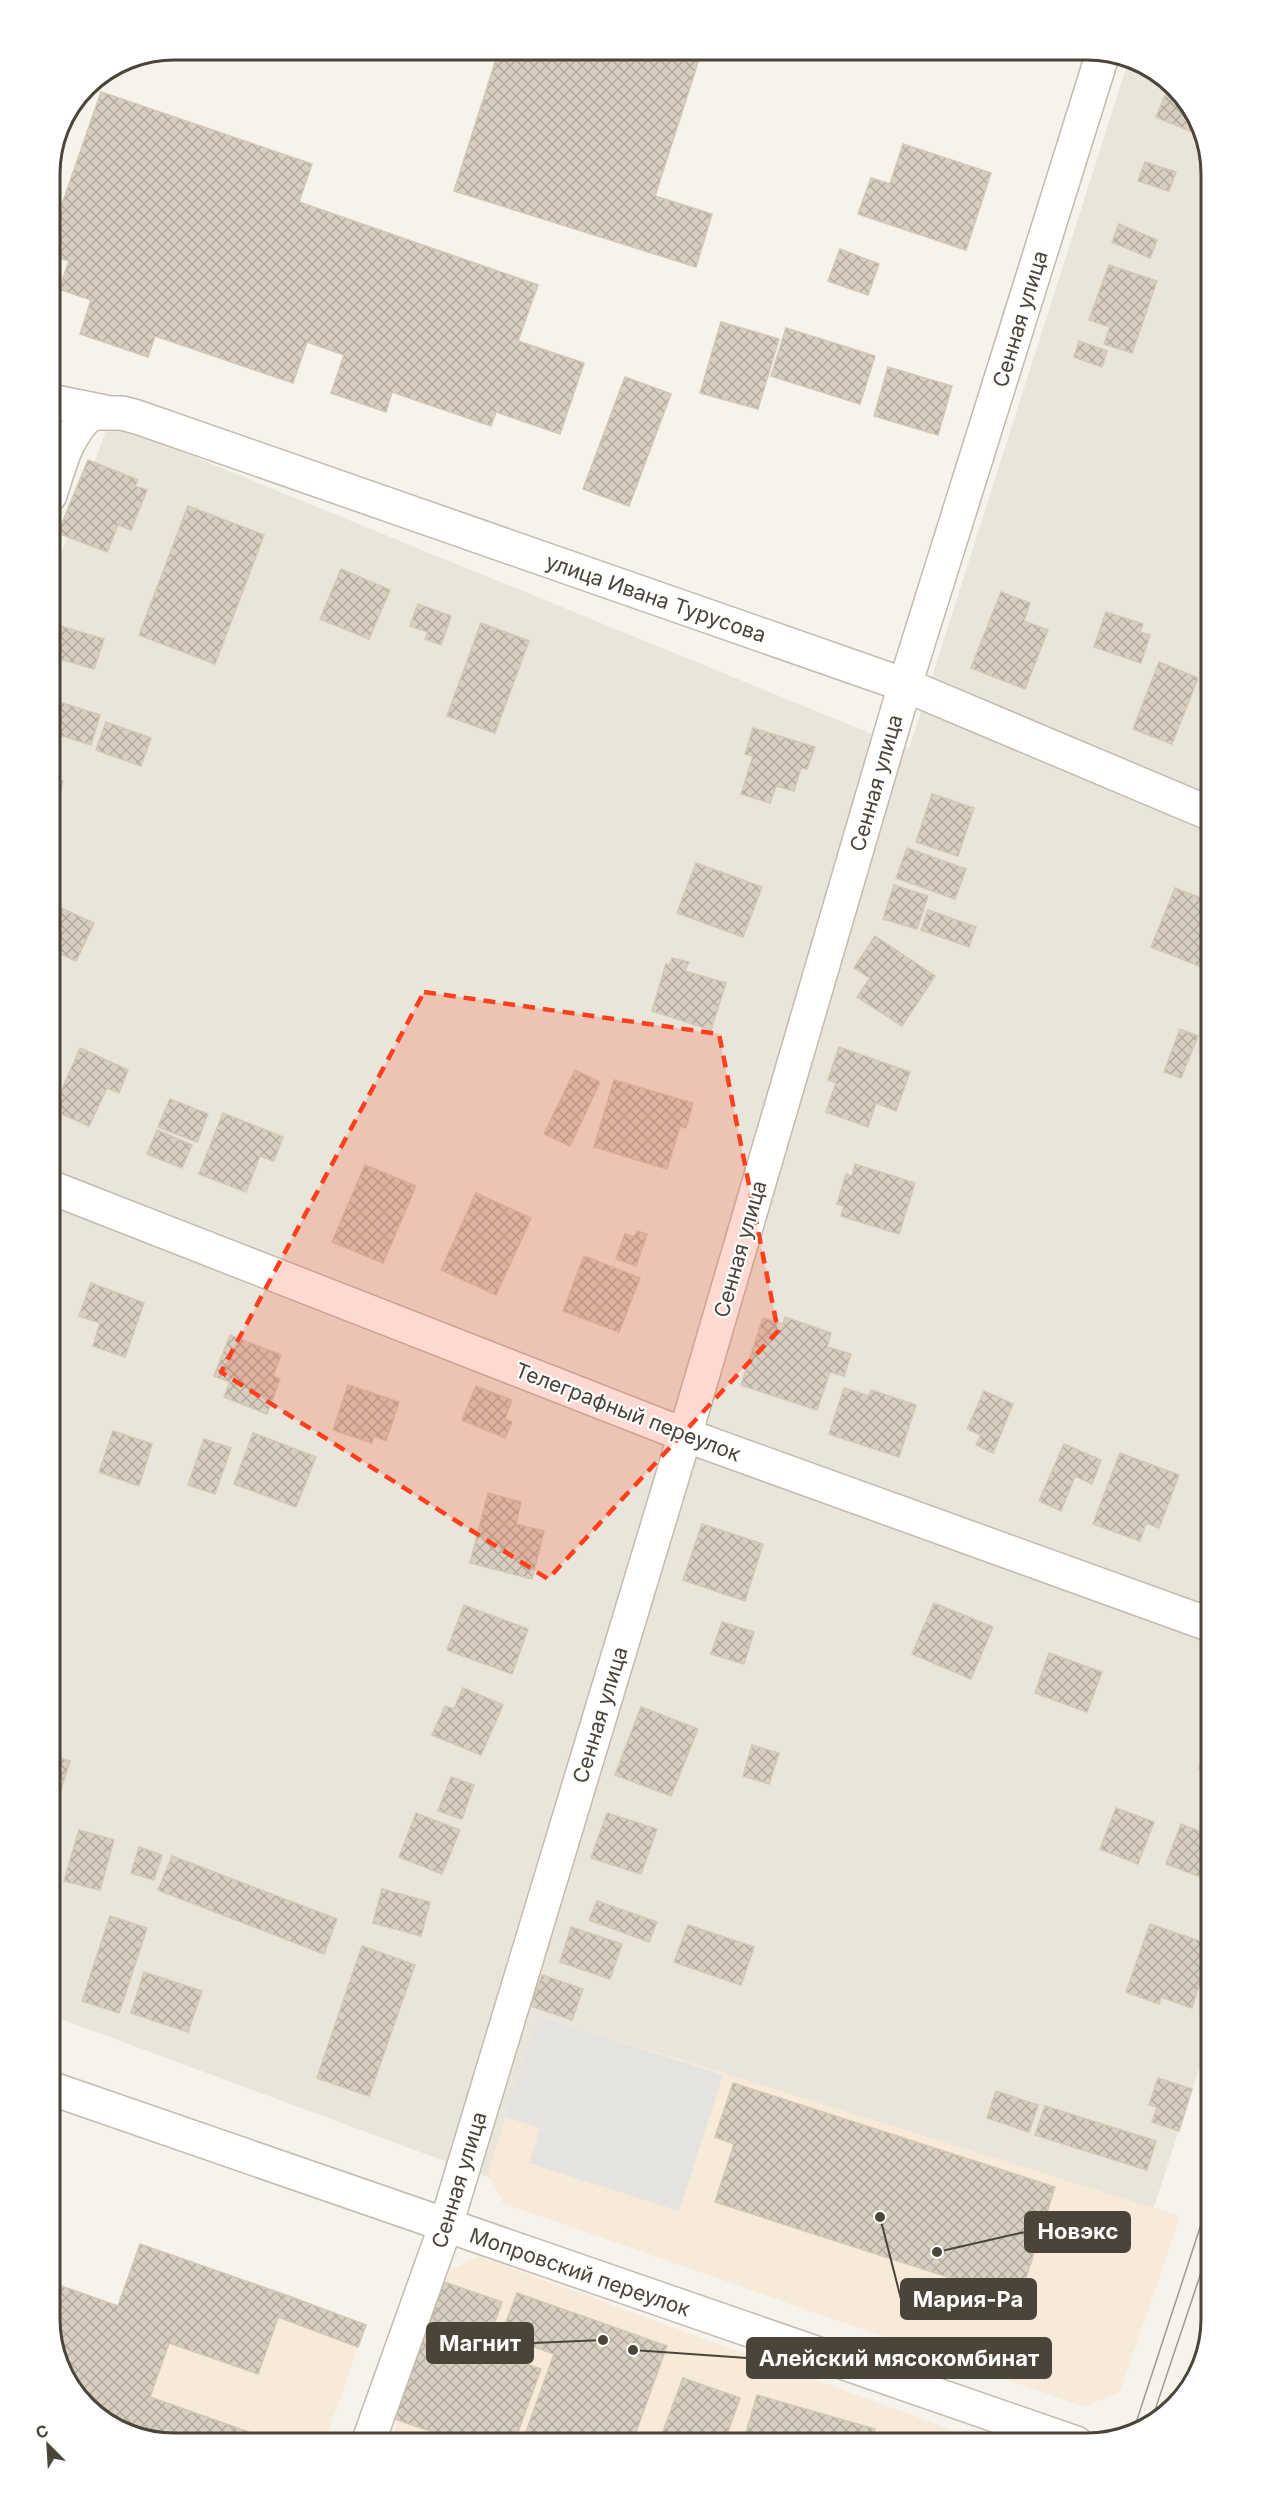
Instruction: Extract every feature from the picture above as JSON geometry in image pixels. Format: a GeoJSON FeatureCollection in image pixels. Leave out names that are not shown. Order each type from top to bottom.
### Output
{"type":"FeatureCollection","features":[{"type":"Feature","properties":{"kind":"street","name":"Сенная улица"},"geometry":{"type":"LineString","coordinates":[[372,2433],[446,2225],[685,1435],[905,685],[1101,61]]}},
{"type":"Feature","properties":{"kind":"street","name":"улица Ивана Турусова"},"geometry":{"type":"LineString","coordinates":[[60,402],[98,412],[137,417],[905,685],[1201,809]]}},
{"type":"Feature","properties":{"kind":"street"},"geometry":{"type":"LineString","coordinates":[[60,465],[67,444],[80,423],[98,412]]}},
{"type":"Feature","properties":{"kind":"street","name":"Телеграфный переулок"},"geometry":{"type":"LineString","coordinates":[[60,1191],[685,1435],[1201,1621]]}},
{"type":"Feature","properties":{"kind":"street","name":"Мопровский переулок"},"geometry":{"type":"LineString","coordinates":[[60,2091],[1044,2433]]}},
{"type":"Feature","properties":{"kind":"highlighted area"},"geometry":{"type":"Polygon","coordinates":[[[424,992],[719,1034],[778,1331],[548,1579],[221,1372],[424,992]]]}},
{"type":"Feature","properties":{"kind":"shaded area"},"geometry":{"type":"Polygon","coordinates":[[[1126,67],[1150,79],[1173,99],[1192,130],[1201,167],[1201,2063],[1106,2354],[501,2182],[60,2019],[60,557],[109,422],[909,749],[1126,67]]]}},
{"type":"Feature","properties":{"kind":"shaded area"},"geometry":{"type":"Polygon","coordinates":[[[538,2015],[1180,2216],[1120,2392],[1084,2407],[503,2203],[488,2172],[538,2015]]]}},
{"type":"Feature","properties":{"kind":"shaded area"},"geometry":{"type":"Polygon","coordinates":[[[538,2015],[723,2075],[679,2211],[529,2163],[540,2128],[505,2117],[538,2015]]]}},
{"type":"Feature","properties":{"kind":"shaded area"},"geometry":{"type":"Polygon","coordinates":[[[140,2244],[366,2325],[328,2433],[167,2433],[137,2427],[111,2414],[93,2400],[75,2376],[69,2363],[60,2326],[60,2286],[117,2306],[140,2244]]]}},
{"type":"Feature","properties":{"kind":"shaded area"},"geometry":{"type":"Polygon","coordinates":[[[478,2256],[961,2433],[393,2433],[450,2271],[478,2256]]]}},
{"type":"Feature","properties":{"kind":"building"},"geometry":{"type":"Polygon","coordinates":[[[496,60],[699,60],[655,196],[712,214],[696,267],[454,191],[496,60]]]}},
{"type":"Feature","properties":{"kind":"building"},"geometry":{"type":"Polygon","coordinates":[[[101,92],[312,164],[299,202],[538,285],[518,341],[584,363],[560,434],[496,412],[491,426],[392,392],[386,412],[331,393],[344,355],[307,342],[293,383],[155,336],[148,357],[80,334],[91,300],[60,289],[69,261],[60,258],[60,210],[101,92]]]}},
{"type":"Feature","properties":{"kind":"building"},"geometry":{"type":"Polygon","coordinates":[[[1166,92],[1186,117],[1193,132],[1156,117],[1166,92]]]}},
{"type":"Feature","properties":{"kind":"building"},"geometry":{"type":"Polygon","coordinates":[[[903,144],[991,173],[966,250],[858,214],[871,178],[890,184],[903,144]]]}},
{"type":"Feature","properties":{"kind":"building"},"geometry":{"type":"Polygon","coordinates":[[[1145,162],[1176,172],[1169,191],[1138,181],[1145,162]]]}},
{"type":"Feature","properties":{"kind":"building"},"geometry":{"type":"Polygon","coordinates":[[[1119,224],[1157,240],[1150,258],[1112,242],[1119,224]]]}},
{"type":"Feature","properties":{"kind":"building"},"geometry":{"type":"Polygon","coordinates":[[[840,249],[879,264],[868,295],[828,281],[840,249]]]}},
{"type":"Feature","properties":{"kind":"building"},"geometry":{"type":"Polygon","coordinates":[[[1109,265],[1157,281],[1132,353],[1104,344],[1110,327],[1089,320],[1109,265]]]}},
{"type":"Feature","properties":{"kind":"building"},"geometry":{"type":"Polygon","coordinates":[[[721,322],[779,339],[758,409],[700,393],[721,322]]]}},
{"type":"Feature","properties":{"kind":"building"},"geometry":{"type":"Polygon","coordinates":[[[786,328],[875,356],[860,404],[771,376],[786,328]]]}},
{"type":"Feature","properties":{"kind":"building"},"geometry":{"type":"Polygon","coordinates":[[[1079,341],[1107,351],[1102,367],[1074,357],[1079,341]]]}},
{"type":"Feature","properties":{"kind":"building"},"geometry":{"type":"Polygon","coordinates":[[[888,367],[952,386],[938,435],[874,416],[888,367]]]}},
{"type":"Feature","properties":{"kind":"building"},"geometry":{"type":"Polygon","coordinates":[[[625,377],[671,394],[629,506],[583,489],[625,377]]]}},
{"type":"Feature","properties":{"kind":"building"},"geometry":{"type":"Polygon","coordinates":[[[88,460],[138,480],[135,486],[147,490],[131,530],[118,525],[107,552],[60,534],[60,528],[88,460]]]}},
{"type":"Feature","properties":{"kind":"building"},"geometry":{"type":"Polygon","coordinates":[[[188,506],[264,535],[215,664],[139,635],[188,506]]]}},
{"type":"Feature","properties":{"kind":"building"},"geometry":{"type":"Polygon","coordinates":[[[341,569],[390,590],[369,639],[320,619],[341,569]]]}},
{"type":"Feature","properties":{"kind":"building"},"geometry":{"type":"Polygon","coordinates":[[[1001,592],[1030,603],[1024,621],[1048,630],[1025,689],[971,668],[1001,592]]]}},
{"type":"Feature","properties":{"kind":"building"},"geometry":{"type":"Polygon","coordinates":[[[418,604],[451,616],[441,645],[425,639],[428,632],[410,626],[418,604]]]}},
{"type":"Feature","properties":{"kind":"building"},"geometry":{"type":"Polygon","coordinates":[[[1106,612],[1143,624],[1140,632],[1150,635],[1141,663],[1094,647],[1106,612]]]}},
{"type":"Feature","properties":{"kind":"building"},"geometry":{"type":"Polygon","coordinates":[[[481,623],[529,641],[495,733],[447,716],[481,623]]]}},
{"type":"Feature","properties":{"kind":"building"},"geometry":{"type":"Polygon","coordinates":[[[60,626],[104,639],[94,669],[60,659],[60,626]]]}},
{"type":"Feature","properties":{"kind":"building"},"geometry":{"type":"Polygon","coordinates":[[[1159,662],[1198,678],[1172,744],[1133,729],[1159,662]]]}},
{"type":"Feature","properties":{"kind":"building"},"geometry":{"type":"Polygon","coordinates":[[[60,702],[100,715],[91,745],[60,735],[60,702]]]}},
{"type":"Feature","properties":{"kind":"building"},"geometry":{"type":"Polygon","coordinates":[[[106,722],[151,738],[141,766],[96,750],[106,722]]]}},
{"type":"Feature","properties":{"kind":"building"},"geometry":{"type":"Polygon","coordinates":[[[753,728],[815,747],[807,769],[801,768],[794,791],[776,786],[770,803],[741,794],[753,756],[745,754],[753,728]]]}},
{"type":"Feature","properties":{"kind":"building"},"geometry":{"type":"Polygon","coordinates":[[[932,794],[974,808],[958,856],[916,842],[932,794]]]}},
{"type":"Feature","properties":{"kind":"building"},"geometry":{"type":"Polygon","coordinates":[[[907,848],[966,869],[955,899],[896,878],[907,848]]]}},
{"type":"Feature","properties":{"kind":"building"},"geometry":{"type":"Polygon","coordinates":[[[696,863],[762,887],[743,937],[677,913],[696,863]]]}},
{"type":"Feature","properties":{"kind":"building"},"geometry":{"type":"Polygon","coordinates":[[[894,885],[928,896],[917,929],[883,919],[894,885]]]}},
{"type":"Feature","properties":{"kind":"building"},"geometry":{"type":"Polygon","coordinates":[[[1175,888],[1201,898],[1201,961],[1199,966],[1151,947],[1175,888]]]}},
{"type":"Feature","properties":{"kind":"building"},"geometry":{"type":"Polygon","coordinates":[[[60,908],[94,923],[76,961],[60,954],[60,908]]]}},
{"type":"Feature","properties":{"kind":"building"},"geometry":{"type":"Polygon","coordinates":[[[928,910],[976,927],[969,947],[921,930],[928,910]]]}},
{"type":"Feature","properties":{"kind":"building"},"geometry":{"type":"Polygon","coordinates":[[[875,936],[935,976],[902,1026],[857,997],[870,978],[854,968],[875,936]]]}},
{"type":"Feature","properties":{"kind":"building"},"geometry":{"type":"Polygon","coordinates":[[[672,958],[689,962],[685,971],[726,983],[711,1030],[652,1011],[666,964],[670,965],[672,958]]]}},
{"type":"Feature","properties":{"kind":"building"},"geometry":{"type":"Polygon","coordinates":[[[1180,1029],[1198,1036],[1181,1078],[1164,1072],[1180,1029]]]}},
{"type":"Feature","properties":{"kind":"building"},"geometry":{"type":"Polygon","coordinates":[[[839,1047],[910,1072],[896,1111],[876,1103],[868,1127],[826,1112],[836,1083],[828,1080],[839,1047]]]}},
{"type":"Feature","properties":{"kind":"building"},"geometry":{"type":"Polygon","coordinates":[[[80,1048],[128,1070],[119,1093],[107,1088],[89,1126],[60,1113],[60,1094],[80,1048]]]}},
{"type":"Feature","properties":{"kind":"building"},"geometry":{"type":"Polygon","coordinates":[[[575,1070],[600,1082],[570,1146],[544,1134],[575,1070]]]}},
{"type":"Feature","properties":{"kind":"building"},"geometry":{"type":"Polygon","coordinates":[[[614,1080],[693,1103],[686,1128],[680,1126],[667,1169],[594,1147],[614,1080]]]}},
{"type":"Feature","properties":{"kind":"building"},"geometry":{"type":"Polygon","coordinates":[[[170,1099],[208,1114],[197,1142],[158,1127],[170,1099]]]}},
{"type":"Feature","properties":{"kind":"building"},"geometry":{"type":"Polygon","coordinates":[[[223,1113],[283,1137],[274,1161],[260,1156],[246,1192],[199,1174],[223,1113]]]}},
{"type":"Feature","properties":{"kind":"building"},"geometry":{"type":"Polygon","coordinates":[[[157,1130],[192,1145],[182,1168],[147,1154],[157,1130]]]}},
{"type":"Feature","properties":{"kind":"building"},"geometry":{"type":"Polygon","coordinates":[[[855,1164],[915,1183],[899,1234],[841,1216],[844,1206],[837,1204],[846,1174],[852,1176],[855,1164]]]}},
{"type":"Feature","properties":{"kind":"building"},"geometry":{"type":"Polygon","coordinates":[[[365,1165],[416,1186],[383,1263],[332,1242],[365,1165]]]}},
{"type":"Feature","properties":{"kind":"building"},"geometry":{"type":"Polygon","coordinates":[[[476,1193],[531,1218],[496,1295],[441,1270],[476,1193]]]}},
{"type":"Feature","properties":{"kind":"building"},"geometry":{"type":"Polygon","coordinates":[[[637,1231],[647,1234],[636,1266],[616,1259],[625,1234],[634,1237],[637,1231]]]}},
{"type":"Feature","properties":{"kind":"building"},"geometry":{"type":"Polygon","coordinates":[[[584,1256],[640,1278],[619,1332],[563,1311],[584,1256]]]}},
{"type":"Feature","properties":{"kind":"building"},"geometry":{"type":"Polygon","coordinates":[[[91,1283],[144,1303],[125,1357],[93,1346],[100,1323],[79,1316],[91,1283]]]}},
{"type":"Feature","properties":{"kind":"building"},"geometry":{"type":"Polygon","coordinates":[[[785,1317],[831,1333],[827,1347],[851,1354],[844,1376],[830,1372],[817,1410],[741,1385],[763,1318],[783,1324],[785,1317]]]}},
{"type":"Feature","properties":{"kind":"building"},"geometry":{"type":"Polygon","coordinates":[[[230,1335],[281,1355],[273,1376],[280,1379],[267,1414],[224,1397],[230,1382],[214,1376],[230,1335]]]}},
{"type":"Feature","properties":{"kind":"building"},"geometry":{"type":"Polygon","coordinates":[[[348,1385],[399,1402],[386,1441],[374,1436],[372,1443],[333,1430],[348,1385]]]}},
{"type":"Feature","properties":{"kind":"building"},"geometry":{"type":"Polygon","coordinates":[[[476,1386],[512,1400],[505,1419],[512,1422],[505,1438],[462,1420],[476,1386]]]}},
{"type":"Feature","properties":{"kind":"building"},"geometry":{"type":"Polygon","coordinates":[[[844,1388],[869,1396],[871,1390],[916,1405],[899,1457],[829,1434],[844,1388]]]}},
{"type":"Feature","properties":{"kind":"building"},"geometry":{"type":"Polygon","coordinates":[[[984,1391],[1013,1404],[993,1453],[976,1445],[981,1435],[967,1429],[984,1391]]]}},
{"type":"Feature","properties":{"kind":"building"},"geometry":{"type":"Polygon","coordinates":[[[113,1431],[152,1444],[139,1486],[99,1472],[113,1431]]]}},
{"type":"Feature","properties":{"kind":"building"},"geometry":{"type":"Polygon","coordinates":[[[253,1433],[316,1457],[296,1507],[234,1484],[253,1433]]]}},
{"type":"Feature","properties":{"kind":"building"},"geometry":{"type":"Polygon","coordinates":[[[204,1439],[231,1448],[215,1494],[188,1485],[204,1439]]]}},
{"type":"Feature","properties":{"kind":"building"},"geometry":{"type":"Polygon","coordinates":[[[1064,1444],[1101,1460],[1092,1484],[1075,1476],[1061,1511],[1039,1501],[1064,1444]]]}},
{"type":"Feature","properties":{"kind":"building"},"geometry":{"type":"Polygon","coordinates":[[[1120,1453],[1179,1475],[1159,1528],[1146,1523],[1140,1541],[1093,1524],[1120,1453]]]}},
{"type":"Feature","properties":{"kind":"building"},"geometry":{"type":"Polygon","coordinates":[[[488,1493],[521,1502],[516,1524],[544,1531],[532,1579],[470,1563],[488,1493]]]}},
{"type":"Feature","properties":{"kind":"building"},"geometry":{"type":"Polygon","coordinates":[[[702,1524],[763,1544],[745,1601],[683,1580],[702,1524]]]}},
{"type":"Feature","properties":{"kind":"building"},"geometry":{"type":"Polygon","coordinates":[[[934,1603],[993,1627],[971,1679],[912,1654],[934,1603]]]}},
{"type":"Feature","properties":{"kind":"building"},"geometry":{"type":"Polygon","coordinates":[[[464,1605],[528,1629],[512,1674],[447,1650],[464,1605]]]}},
{"type":"Feature","properties":{"kind":"building"},"geometry":{"type":"Polygon","coordinates":[[[722,1622],[754,1632],[744,1664],[711,1654],[722,1622]]]}},
{"type":"Feature","properties":{"kind":"building"},"geometry":{"type":"Polygon","coordinates":[[[1049,1653],[1102,1672],[1087,1712],[1035,1693],[1049,1653]]]}},
{"type":"Feature","properties":{"kind":"building"},"geometry":{"type":"Polygon","coordinates":[[[463,1688],[503,1705],[481,1755],[432,1735],[445,1706],[454,1709],[463,1688]]]}},
{"type":"Feature","properties":{"kind":"building"},"geometry":{"type":"Polygon","coordinates":[[[641,1707],[698,1729],[671,1796],[615,1775],[641,1707]]]}},
{"type":"Feature","properties":{"kind":"building"},"geometry":{"type":"Polygon","coordinates":[[[752,1745],[779,1753],[769,1784],[743,1776],[752,1745]]]}},
{"type":"Feature","properties":{"kind":"building"},"geometry":{"type":"Polygon","coordinates":[[[60,1758],[70,1761],[60,1792],[60,1758]]]}},
{"type":"Feature","properties":{"kind":"building"},"geometry":{"type":"Polygon","coordinates":[[[451,1777],[474,1785],[462,1819],[438,1811],[451,1777]]]}},
{"type":"Feature","properties":{"kind":"building"},"geometry":{"type":"Polygon","coordinates":[[[1116,1808],[1154,1822],[1138,1864],[1100,1849],[1116,1808]]]}},
{"type":"Feature","properties":{"kind":"building"},"geometry":{"type":"Polygon","coordinates":[[[416,1813],[460,1830],[442,1874],[399,1857],[416,1813]]]}},
{"type":"Feature","properties":{"kind":"building"},"geometry":{"type":"Polygon","coordinates":[[[607,1813],[657,1829],[641,1874],[591,1858],[607,1813]]]}},
{"type":"Feature","properties":{"kind":"building"},"geometry":{"type":"Polygon","coordinates":[[[1181,1824],[1201,1832],[1201,1877],[1166,1864],[1181,1824]]]}},
{"type":"Feature","properties":{"kind":"building"},"geometry":{"type":"Polygon","coordinates":[[[79,1830],[114,1840],[100,1890],[64,1881],[79,1830]]]}},
{"type":"Feature","properties":{"kind":"building"},"geometry":{"type":"Polygon","coordinates":[[[139,1847],[162,1855],[154,1880],[131,1873],[139,1847]]]}},
{"type":"Feature","properties":{"kind":"building"},"geometry":{"type":"Polygon","coordinates":[[[172,1856],[337,1919],[324,1954],[158,1890],[172,1856]]]}},
{"type":"Feature","properties":{"kind":"building"},"geometry":{"type":"Polygon","coordinates":[[[382,1889],[430,1902],[421,1936],[373,1923],[382,1889]]]}},
{"type":"Feature","properties":{"kind":"building"},"geometry":{"type":"Polygon","coordinates":[[[597,1901],[657,1922],[649,1942],[589,1920],[597,1901]]]}},
{"type":"Feature","properties":{"kind":"building"},"geometry":{"type":"Polygon","coordinates":[[[110,1916],[147,1928],[119,2013],[82,2001],[110,1916]]]}},
{"type":"Feature","properties":{"kind":"building"},"geometry":{"type":"Polygon","coordinates":[[[1150,1924],[1201,1942],[1201,1978],[1192,2008],[1161,1997],[1159,2004],[1126,1992],[1150,1924]]]}},
{"type":"Feature","properties":{"kind":"building"},"geometry":{"type":"Polygon","coordinates":[[[688,1925],[754,1947],[741,1985],[674,1962],[688,1925]]]}},
{"type":"Feature","properties":{"kind":"building"},"geometry":{"type":"Polygon","coordinates":[[[571,1927],[622,1944],[610,1979],[560,1962],[571,1927]]]}},
{"type":"Feature","properties":{"kind":"building"},"geometry":{"type":"Polygon","coordinates":[[[362,1946],[415,1965],[369,2096],[317,2078],[362,1946]]]}},
{"type":"Feature","properties":{"kind":"building"},"geometry":{"type":"Polygon","coordinates":[[[144,1972],[202,1991],[188,2032],[131,2013],[144,1972]]]}},
{"type":"Feature","properties":{"kind":"building"},"geometry":{"type":"Polygon","coordinates":[[[542,1975],[583,1989],[572,2020],[531,2006],[542,1975]]]}},
{"type":"Feature","properties":{"kind":"building"},"geometry":{"type":"Polygon","coordinates":[[[1158,2078],[1192,2089],[1179,2131],[1152,2122],[1157,2107],[1149,2105],[1158,2078]]]}},
{"type":"Feature","properties":{"kind":"building"},"geometry":{"type":"Polygon","coordinates":[[[733,2083],[1055,2187],[1019,2300],[715,2202],[734,2144],[715,2137],[733,2083]]]}},
{"type":"Feature","properties":{"kind":"building"},"geometry":{"type":"Polygon","coordinates":[[[996,2091],[1038,2105],[1029,2132],[987,2118],[996,2091]]]}},
{"type":"Feature","properties":{"kind":"building"},"geometry":{"type":"Polygon","coordinates":[[[1045,2106],[1156,2141],[1147,2170],[1035,2135],[1045,2106]]]}},
{"type":"Feature","properties":{"kind":"building"},"geometry":{"type":"Polygon","coordinates":[[[140,2244],[286,2295],[258,2374],[169,2343],[150,2397],[252,2433],[152,2431],[124,2421],[93,2400],[75,2376],[64,2348],[60,2326],[60,2286],[118,2306],[140,2244]]]}},
{"type":"Feature","properties":{"kind":"building"},"geometry":{"type":"Polygon","coordinates":[[[444,2282],[502,2302],[485,2349],[541,2369],[518,2433],[436,2433],[395,2419],[444,2282]]]}},
{"type":"Feature","properties":{"kind":"building"},"geometry":{"type":"Polygon","coordinates":[[[517,2293],[667,2346],[636,2432],[639,2433],[526,2433],[554,2354],[501,2335],[517,2293]]]}},
{"type":"Feature","properties":{"kind":"building"},"geometry":{"type":"Polygon","coordinates":[[[286,2295],[366,2325],[358,2347],[278,2317],[286,2295]]]}},
{"type":"Feature","properties":{"kind":"building"},"geometry":{"type":"Polygon","coordinates":[[[683,2378],[740,2398],[728,2433],[662,2433],[683,2378]]]}},
{"type":"Feature","properties":{"kind":"building"},"geometry":{"type":"Polygon","coordinates":[[[757,2395],[875,2429],[874,2433],[746,2433],[757,2395]]]}},
{"type":"Feature","properties":{"kind":"tram line"},"geometry":{"type":"LineString","coordinates":[[1136,2421],[1201,2225]]}},
{"type":"Feature","properties":{"kind":"tram line"},"geometry":{"type":"LineString","coordinates":[[1155,2410],[1201,2273]]}},
{"type":"Feature","properties":{"kind":"place","name":"Мария-Ра"},"geometry":{"type":"Point","coordinates":[880,2217]}},
{"type":"Feature","properties":{"kind":"place","name":"Новэкс"},"geometry":{"type":"Point","coordinates":[937,2252]}},
{"type":"Feature","properties":{"kind":"place","name":"Магнит"},"geometry":{"type":"Point","coordinates":[603,2340]}},
{"type":"Feature","properties":{"kind":"place","name":"Алейский мясокомбинат"},"geometry":{"type":"Point","coordinates":[633,2350]}}]}
